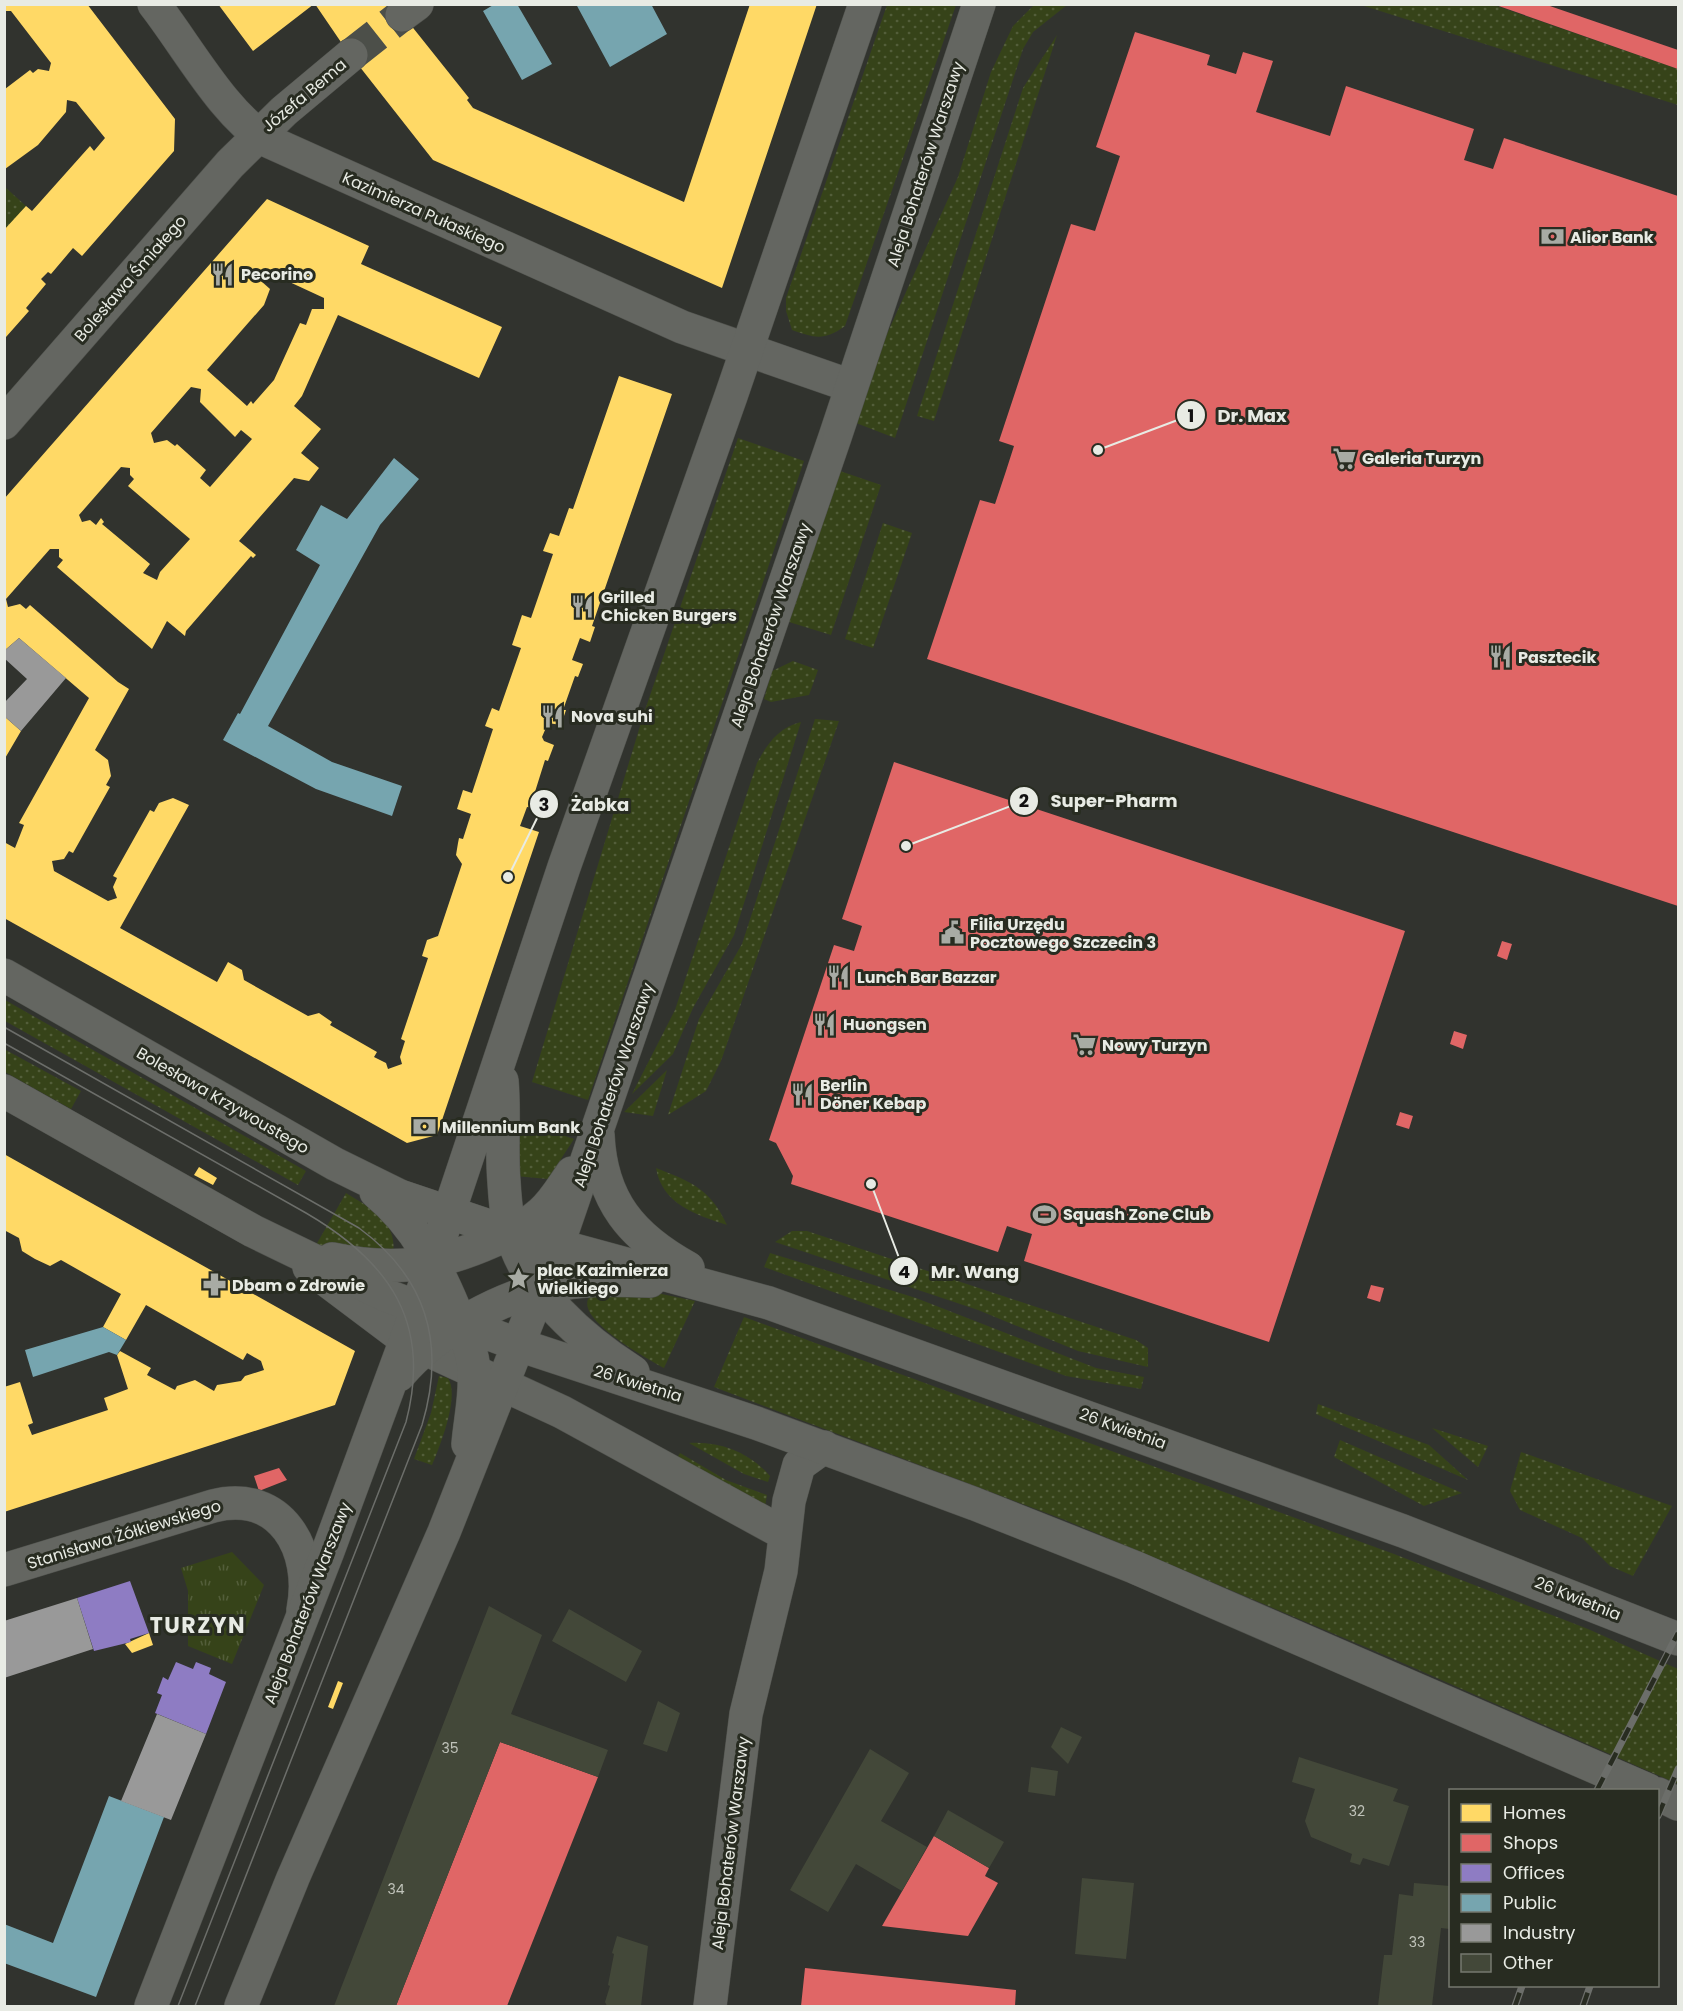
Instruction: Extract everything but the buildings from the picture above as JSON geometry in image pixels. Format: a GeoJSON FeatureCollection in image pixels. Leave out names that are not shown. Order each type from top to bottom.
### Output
{"type":"FeatureCollection","features":[{"type":"Feature","properties":{"kind":"street","name":"Kazimierza Pułaskiego"},"geometry":{"type":"LineString","coordinates":[[154,4],[221,96],[257,135],[292,153],[682,327],[747,350]]}},
{"type":"Feature","properties":{"kind":"street"},"geometry":{"type":"LineString","coordinates":[[415,1344],[418,1308],[564,867],[747,350],[865,4]]}},
{"type":"Feature","properties":{"kind":"street","name":"Aleja Bohaterów Warszawy"},"geometry":{"type":"LineString","coordinates":[[241,2007],[298,1867],[458,1496],[489,1379],[519,1345],[558,1244],[979,4]]}},
{"type":"Feature","properties":{"kind":"street","name":"Józefa Bema"},"geometry":{"type":"LineString","coordinates":[[257,135],[351,55]]}},
{"type":"Feature","properties":{"kind":"street","name":"Bolesława Śmiałego"},"geometry":{"type":"LineString","coordinates":[[4,423],[257,135]]}},
{"type":"Feature","properties":{"kind":"street"},"geometry":{"type":"LineString","coordinates":[[747,350],[851,386]]}},
{"type":"Feature","properties":{"kind":"street","name":"Bolesława Krzywoustego"},"geometry":{"type":"LineString","coordinates":[[4,975],[335,1164],[400,1196],[448,1213]]}},
{"type":"Feature","properties":{"kind":"street"},"geometry":{"type":"LineString","coordinates":[[496,1073],[504,1180],[511,1232],[541,1289],[567,1319],[603,1352],[663,1390]]}},
{"type":"Feature","properties":{"kind":"street"},"geometry":{"type":"LineString","coordinates":[[4,1091],[285,1248],[418,1308],[519,1345]]}},
{"type":"Feature","properties":{"kind":"street"},"geometry":{"type":"LineString","coordinates":[[285,1248],[356,1264],[412,1267],[433,1263],[477,1248],[532,1221],[550,1204],[574,1170],[599,1124]]}},
{"type":"Feature","properties":{"kind":"street"},"geometry":{"type":"LineString","coordinates":[[599,1124],[604,1179],[618,1209],[653,1247],[698,1274],[709,1285]]}},
{"type":"Feature","properties":{"kind":"street"},"geometry":{"type":"LineString","coordinates":[[335,1164],[376,1191],[404,1218],[433,1263],[473,1359],[489,1379]]}},
{"type":"Feature","properties":{"kind":"street"},"geometry":{"type":"LineString","coordinates":[[448,1213],[558,1244]]}},
{"type":"Feature","properties":{"kind":"street","name":"26 Kwietnia"},"geometry":{"type":"LineString","coordinates":[[558,1244],[769,1303],[935,1361],[1393,1527],[1678,1639]]}},
{"type":"Feature","properties":{"kind":"street"},"geometry":{"type":"LineString","coordinates":[[285,1248],[415,1344],[612,1438],[785,1534],[789,1500],[797,1470],[804,1460],[824,1447]]}},
{"type":"Feature","properties":{"kind":"street"},"geometry":{"type":"LineString","coordinates":[[415,1344],[541,1289],[563,1284],[608,1281],[709,1285]]}},
{"type":"Feature","properties":{"kind":"street","name":"Aleja Bohaterów Warszawy"},"geometry":{"type":"LineString","coordinates":[[151,2007],[387,1388],[415,1344]]}},
{"type":"Feature","properties":{"kind":"street","name":"26 Kwietnia"},"geometry":{"type":"LineString","coordinates":[[519,1345],[663,1390],[824,1447],[1134,1567],[1643,1789]]}},
{"type":"Feature","properties":{"kind":"street","name":"Stanisława Żółkiewskiego"},"geometry":{"type":"LineString","coordinates":[[4,1570],[213,1506],[230,1502],[247,1503],[269,1511],[281,1520],[296,1543],[302,1557],[306,1577],[302,1615]]}},
{"type":"Feature","properties":{"kind":"street","name":"Aleja Bohaterów Warszawy"},"geometry":{"type":"LineString","coordinates":[[710,2007],[746,1714],[781,1571],[785,1534]]}},
{"type":"Feature","properties":{"kind":"street"},"geometry":{"type":"LineString","coordinates":[[1659,1794],[1678,1803]]}},
{"type":"Feature","properties":{"kind":"green space"},"geometry":{"type":"Polygon","coordinates":[[[887,5],[956,5],[845,326],[825,336],[807,335],[792,330],[786,311],[786,298],[887,5]]]}},
{"type":"Feature","properties":{"kind":"green space"},"geometry":{"type":"Polygon","coordinates":[[[1034,5],[1067,5],[1033,32],[1023,49],[895,438],[856,423],[887,334],[958,177],[991,72],[1013,26],[1034,5]]]}},
{"type":"Feature","properties":{"kind":"green space"},"geometry":{"type":"Polygon","coordinates":[[[1361,5],[1494,5],[1678,69],[1678,105],[1361,5]]]}},
{"type":"Feature","properties":{"kind":"green space"},"geometry":{"type":"Polygon","coordinates":[[[1057,35],[934,421],[917,416],[1023,88],[1057,35]]]}},
{"type":"Feature","properties":{"kind":"green space"},"geometry":{"type":"Polygon","coordinates":[[[5,187],[26,206],[5,230],[5,187]]]}},
{"type":"Feature","properties":{"kind":"green space"},"geometry":{"type":"Polygon","coordinates":[[[738,438],[804,461],[588,1100],[532,1082],[644,713],[738,438]]]}},
{"type":"Feature","properties":{"kind":"green space"},"geometry":{"type":"Polygon","coordinates":[[[840,471],[881,485],[831,635],[789,622],[840,471]]]}},
{"type":"Feature","properties":{"kind":"green space"},"geometry":{"type":"Polygon","coordinates":[[[883,523],[912,533],[873,648],[845,639],[883,523]]]}},
{"type":"Feature","properties":{"kind":"green space"},"geometry":{"type":"Polygon","coordinates":[[[793,661],[818,670],[809,695],[771,702],[764,699],[772,671],[793,661]]]}},
{"type":"Feature","properties":{"kind":"green space"},"geometry":{"type":"Polygon","coordinates":[[[815,719],[839,721],[721,1061],[706,1091],[668,1115],[699,1019],[742,944],[815,719]]]}},
{"type":"Feature","properties":{"kind":"green space"},"geometry":{"type":"Polygon","coordinates":[[[801,722],[734,935],[693,1008],[673,1054],[632,1094],[675,1010],[757,763],[774,737],[793,724],[801,722]]]}},
{"type":"Feature","properties":{"kind":"green space"},"geometry":{"type":"Polygon","coordinates":[[[5,1000],[306,1171],[298,1185],[5,1021],[5,1000]]]}},
{"type":"Feature","properties":{"kind":"green space"},"geometry":{"type":"Polygon","coordinates":[[[4,1049],[81,1091],[71,1109],[5,1072],[4,1049]]]}},
{"type":"Feature","properties":{"kind":"green space"},"geometry":{"type":"Polygon","coordinates":[[[667,1070],[653,1116],[624,1112],[667,1070]]]}},
{"type":"Feature","properties":{"kind":"green space"},"geometry":{"type":"Polygon","coordinates":[[[521,1121],[574,1139],[548,1179],[515,1176],[516,1139],[521,1121]]]}},
{"type":"Feature","properties":{"kind":"green space"},"geometry":{"type":"Polygon","coordinates":[[[656,1168],[689,1182],[706,1194],[714,1202],[727,1225],[692,1212],[673,1199],[665,1191],[656,1168]]]}},
{"type":"Feature","properties":{"kind":"green space"},"geometry":{"type":"Polygon","coordinates":[[[346,1193],[372,1210],[386,1224],[391,1233],[393,1253],[372,1257],[316,1245],[346,1193]]]}},
{"type":"Feature","properties":{"kind":"green space"},"geometry":{"type":"Polygon","coordinates":[[[792,1231],[807,1231],[1136,1340],[1148,1348],[1148,1367],[1078,1351],[978,1310],[775,1242],[792,1231]]]}},
{"type":"Feature","properties":{"kind":"green space"},"geometry":{"type":"Polygon","coordinates":[[[770,1253],[916,1298],[1096,1368],[1144,1377],[1141,1389],[1066,1376],[764,1267],[770,1253]]]}},
{"type":"Feature","properties":{"kind":"green space"},"geometry":{"type":"Polygon","coordinates":[[[657,1293],[695,1301],[664,1368],[613,1336],[591,1314],[587,1304],[591,1295],[657,1293]]]}},
{"type":"Feature","properties":{"kind":"green space"},"geometry":{"type":"Polygon","coordinates":[[[744,1317],[1394,1554],[1588,1629],[1678,1669],[1678,1784],[1396,1660],[1065,1520],[714,1387],[744,1317]]]}},
{"type":"Feature","properties":{"kind":"green space"},"geometry":{"type":"Polygon","coordinates":[[[439,1376],[448,1378],[452,1397],[448,1421],[432,1465],[414,1459],[431,1413],[439,1376]]]}},
{"type":"Feature","properties":{"kind":"green space"},"geometry":{"type":"Polygon","coordinates":[[[1318,1404],[1429,1445],[1468,1480],[1316,1414],[1318,1404]]]}},
{"type":"Feature","properties":{"kind":"green space"},"geometry":{"type":"Polygon","coordinates":[[[1432,1428],[1488,1446],[1478,1467],[1432,1428]]]}},
{"type":"Feature","properties":{"kind":"green space"},"geometry":{"type":"Polygon","coordinates":[[[1340,1440],[1462,1493],[1424,1506],[1334,1457],[1340,1440]]]}},
{"type":"Feature","properties":{"kind":"green space"},"geometry":{"type":"Polygon","coordinates":[[[689,1443],[723,1446],[743,1454],[770,1476],[768,1482],[744,1474],[689,1443]]]}},
{"type":"Feature","properties":{"kind":"green space"},"geometry":{"type":"Polygon","coordinates":[[[1521,1452],[1672,1506],[1633,1576],[1610,1566],[1582,1538],[1520,1510],[1510,1491],[1521,1452]]]}},
{"type":"Feature","properties":{"kind":"green space"},"geometry":{"type":"Polygon","coordinates":[[[680,1453],[726,1480],[767,1495],[765,1507],[674,1462],[680,1453]]]}},
{"type":"Feature","properties":{"kind":"green space"},"geometry":{"type":"Polygon","coordinates":[[[232,1552],[264,1585],[232,1664],[188,1646],[188,1591],[181,1568],[232,1552]]]}},
{"type":"Feature","properties":{"kind":"tunnel"},"geometry":{"type":"LineString","coordinates":[[351,55],[402,15]]}},
{"type":"Feature","properties":{"kind":"tram line"},"geometry":{"type":"LineString","coordinates":[[4,1027],[359,1228],[401,1269],[415,1291],[425,1315],[431,1341],[432,1368],[429,1396],[422,1425],[195,2006]]}},
{"type":"Feature","properties":{"kind":"tram line"},"geometry":{"type":"LineString","coordinates":[[4,1043],[306,1213],[335,1232],[361,1252],[381,1275],[397,1299],[408,1325],[413,1354],[413,1387],[406,1422],[178,2006]]}},
{"type":"Feature","properties":{"kind":"railway"},"geometry":{"type":"LineString","coordinates":[[1598,1789],[1678,1633]]}},
{"type":"Feature","properties":{"kind":"railway"},"geometry":{"type":"LineString","coordinates":[[1659,1814],[1678,1769]]}},
{"type":"Feature","properties":{"kind":"railway"},"geometry":{"type":"LineString","coordinates":[[1515,2006],[1522,1987]]}},
{"type":"Feature","properties":{"kind":"railway"},"geometry":{"type":"LineString","coordinates":[[1583,2006],[1590,1987]]}},
{"type":"Feature","properties":{"kind":"place","name":"Alior Bank"},"geometry":{"type":"Point","coordinates":[1552,237]}},
{"type":"Feature","properties":{"kind":"place","name":"Pecorino"},"geometry":{"type":"Point","coordinates":[223,274]}},
{"type":"Feature","properties":{"kind":"place","name":"Dr. Max"},"geometry":{"type":"Point","coordinates":[1098,450]}},
{"type":"Feature","properties":{"kind":"place","name":"Galeria Turzyn"},"geometry":{"type":"Point","coordinates":[1344,458]}},
{"type":"Feature","properties":{"kind":"place","name":"Grilled Chicken Burgers"},"geometry":{"type":"Point","coordinates":[583,606]}},
{"type":"Feature","properties":{"kind":"place","name":"Pasztecik"},"geometry":{"type":"Point","coordinates":[1500,657]}},
{"type":"Feature","properties":{"kind":"place","name":"Nova suhi"},"geometry":{"type":"Point","coordinates":[553,716]}},
{"type":"Feature","properties":{"kind":"place","name":"Super-Pharm"},"geometry":{"type":"Point","coordinates":[906,846]}},
{"type":"Feature","properties":{"kind":"place","name":"Żabka"},"geometry":{"type":"Point","coordinates":[508,877]}},
{"type":"Feature","properties":{"kind":"place","name":"Filia Urzędu Pocztowego Szczecin 3"},"geometry":{"type":"Point","coordinates":[952,933]}},
{"type":"Feature","properties":{"kind":"place","name":"Lunch Bar Bazzar"},"geometry":{"type":"Point","coordinates":[839,977]}},
{"type":"Feature","properties":{"kind":"place","name":"Huongsen"},"geometry":{"type":"Point","coordinates":[825,1024]}},
{"type":"Feature","properties":{"kind":"place","name":"Nowy Turzyn"},"geometry":{"type":"Point","coordinates":[1084,1045]}},
{"type":"Feature","properties":{"kind":"place","name":"Berlin Döner Kebap"},"geometry":{"type":"Point","coordinates":[802,1094]}},
{"type":"Feature","properties":{"kind":"place","name":"Millennium Bank"},"geometry":{"type":"Point","coordinates":[424,1127]}},
{"type":"Feature","properties":{"kind":"place","name":"Mr. Wang"},"geometry":{"type":"Point","coordinates":[871,1184]}},
{"type":"Feature","properties":{"kind":"place","name":"Squash Zone Club"},"geometry":{"type":"Point","coordinates":[1045,1214]}},
{"type":"Feature","properties":{"kind":"place","name":"plac Kazimierza Wielkiego"},"geometry":{"type":"Point","coordinates":[519,1279]}},
{"type":"Feature","properties":{"kind":"place","name":"Dbam o Zdrowie"},"geometry":{"type":"Point","coordinates":[214,1285]}},
{"type":"Feature","properties":{"kind":"district","name":"TURZYN"},"geometry":{"type":"Point","coordinates":[198,1625]}}]}
